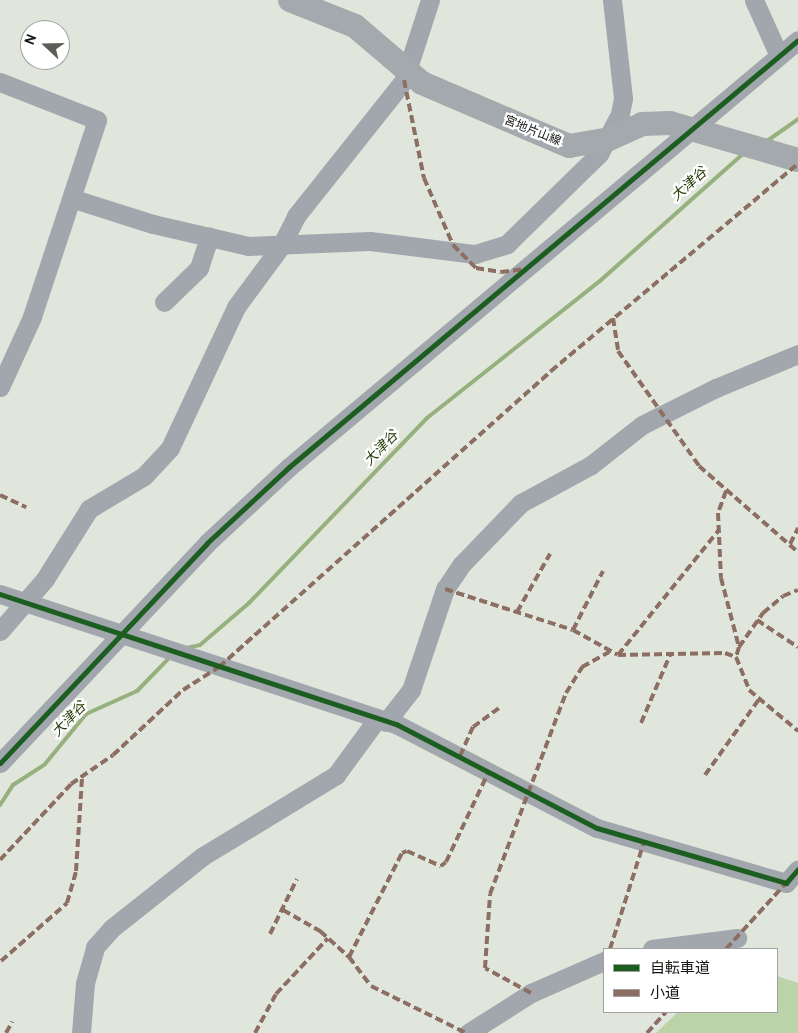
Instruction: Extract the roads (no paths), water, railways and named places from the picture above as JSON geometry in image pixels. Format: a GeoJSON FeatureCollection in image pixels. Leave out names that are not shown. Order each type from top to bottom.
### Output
{"type":"FeatureCollection","features":[{"type":"Feature","properties":{"kind":"main road","name":"宮地片山線"},"geometry":{"type":"LineString","coordinates":[[290,0],[355,26],[407,71],[469,106],[569,146],[608,139],[642,124],[705,131],[788,157]]}},
{"type":"Feature","properties":{"kind":"street"},"geometry":{"type":"LineString","coordinates":[[0,631],[27,602],[89,509],[144,476],[170,448],[236,307],[281,246],[296,216],[381,113],[407,71],[430,0]]}},
{"type":"Feature","properties":{"kind":"street"},"geometry":{"type":"LineString","coordinates":[[74,199],[248,246],[370,241],[475,254],[507,244],[599,154],[608,139],[624,98],[612,0]]}},
{"type":"Feature","properties":{"kind":"street"},"geometry":{"type":"LineString","coordinates":[[754,0],[779,56]]}},
{"type":"Feature","properties":{"kind":"street"},"geometry":{"type":"LineString","coordinates":[[0,763],[126,636],[208,542],[289,467],[705,131],[779,56],[798,40]]}},
{"type":"Feature","properties":{"kind":"street"},"geometry":{"type":"LineString","coordinates":[[0,82],[97,120],[74,199],[32,317],[0,387]]}},
{"type":"Feature","properties":{"kind":"street"},"geometry":{"type":"LineString","coordinates":[[164,302],[199,268],[209,237]]}},
{"type":"Feature","properties":{"kind":"street"},"geometry":{"type":"LineString","coordinates":[[81,1033],[85,983],[95,947],[112,928],[203,856],[336,776],[411,690],[445,588],[462,564],[521,502],[591,465],[642,425],[716,388],[798,354]]}},
{"type":"Feature","properties":{"kind":"street"},"geometry":{"type":"LineString","coordinates":[[0,594],[382,721],[597,828],[786,883],[798,869]]}},
{"type":"Feature","properties":{"kind":"street"},"geometry":{"type":"LineString","coordinates":[[660,948],[738,938]]}},
{"type":"Feature","properties":{"kind":"street"},"geometry":{"type":"LineString","coordinates":[[468,1033],[531,993],[603,961]]}},
{"type":"Feature","properties":{"kind":"waterway","name":"大津谷"},"geometry":{"type":"LineString","coordinates":[[767,141],[798,119]]}},
{"type":"Feature","properties":{"kind":"waterway","name":"大津谷"},"geometry":{"type":"LineString","coordinates":[[186,648],[200,645],[249,603],[427,418],[601,280],[743,154]]}},
{"type":"Feature","properties":{"kind":"waterway","name":"大津谷"},"geometry":{"type":"LineString","coordinates":[[0,805],[13,785],[45,764],[86,714],[137,691],[171,656]]}}]}
